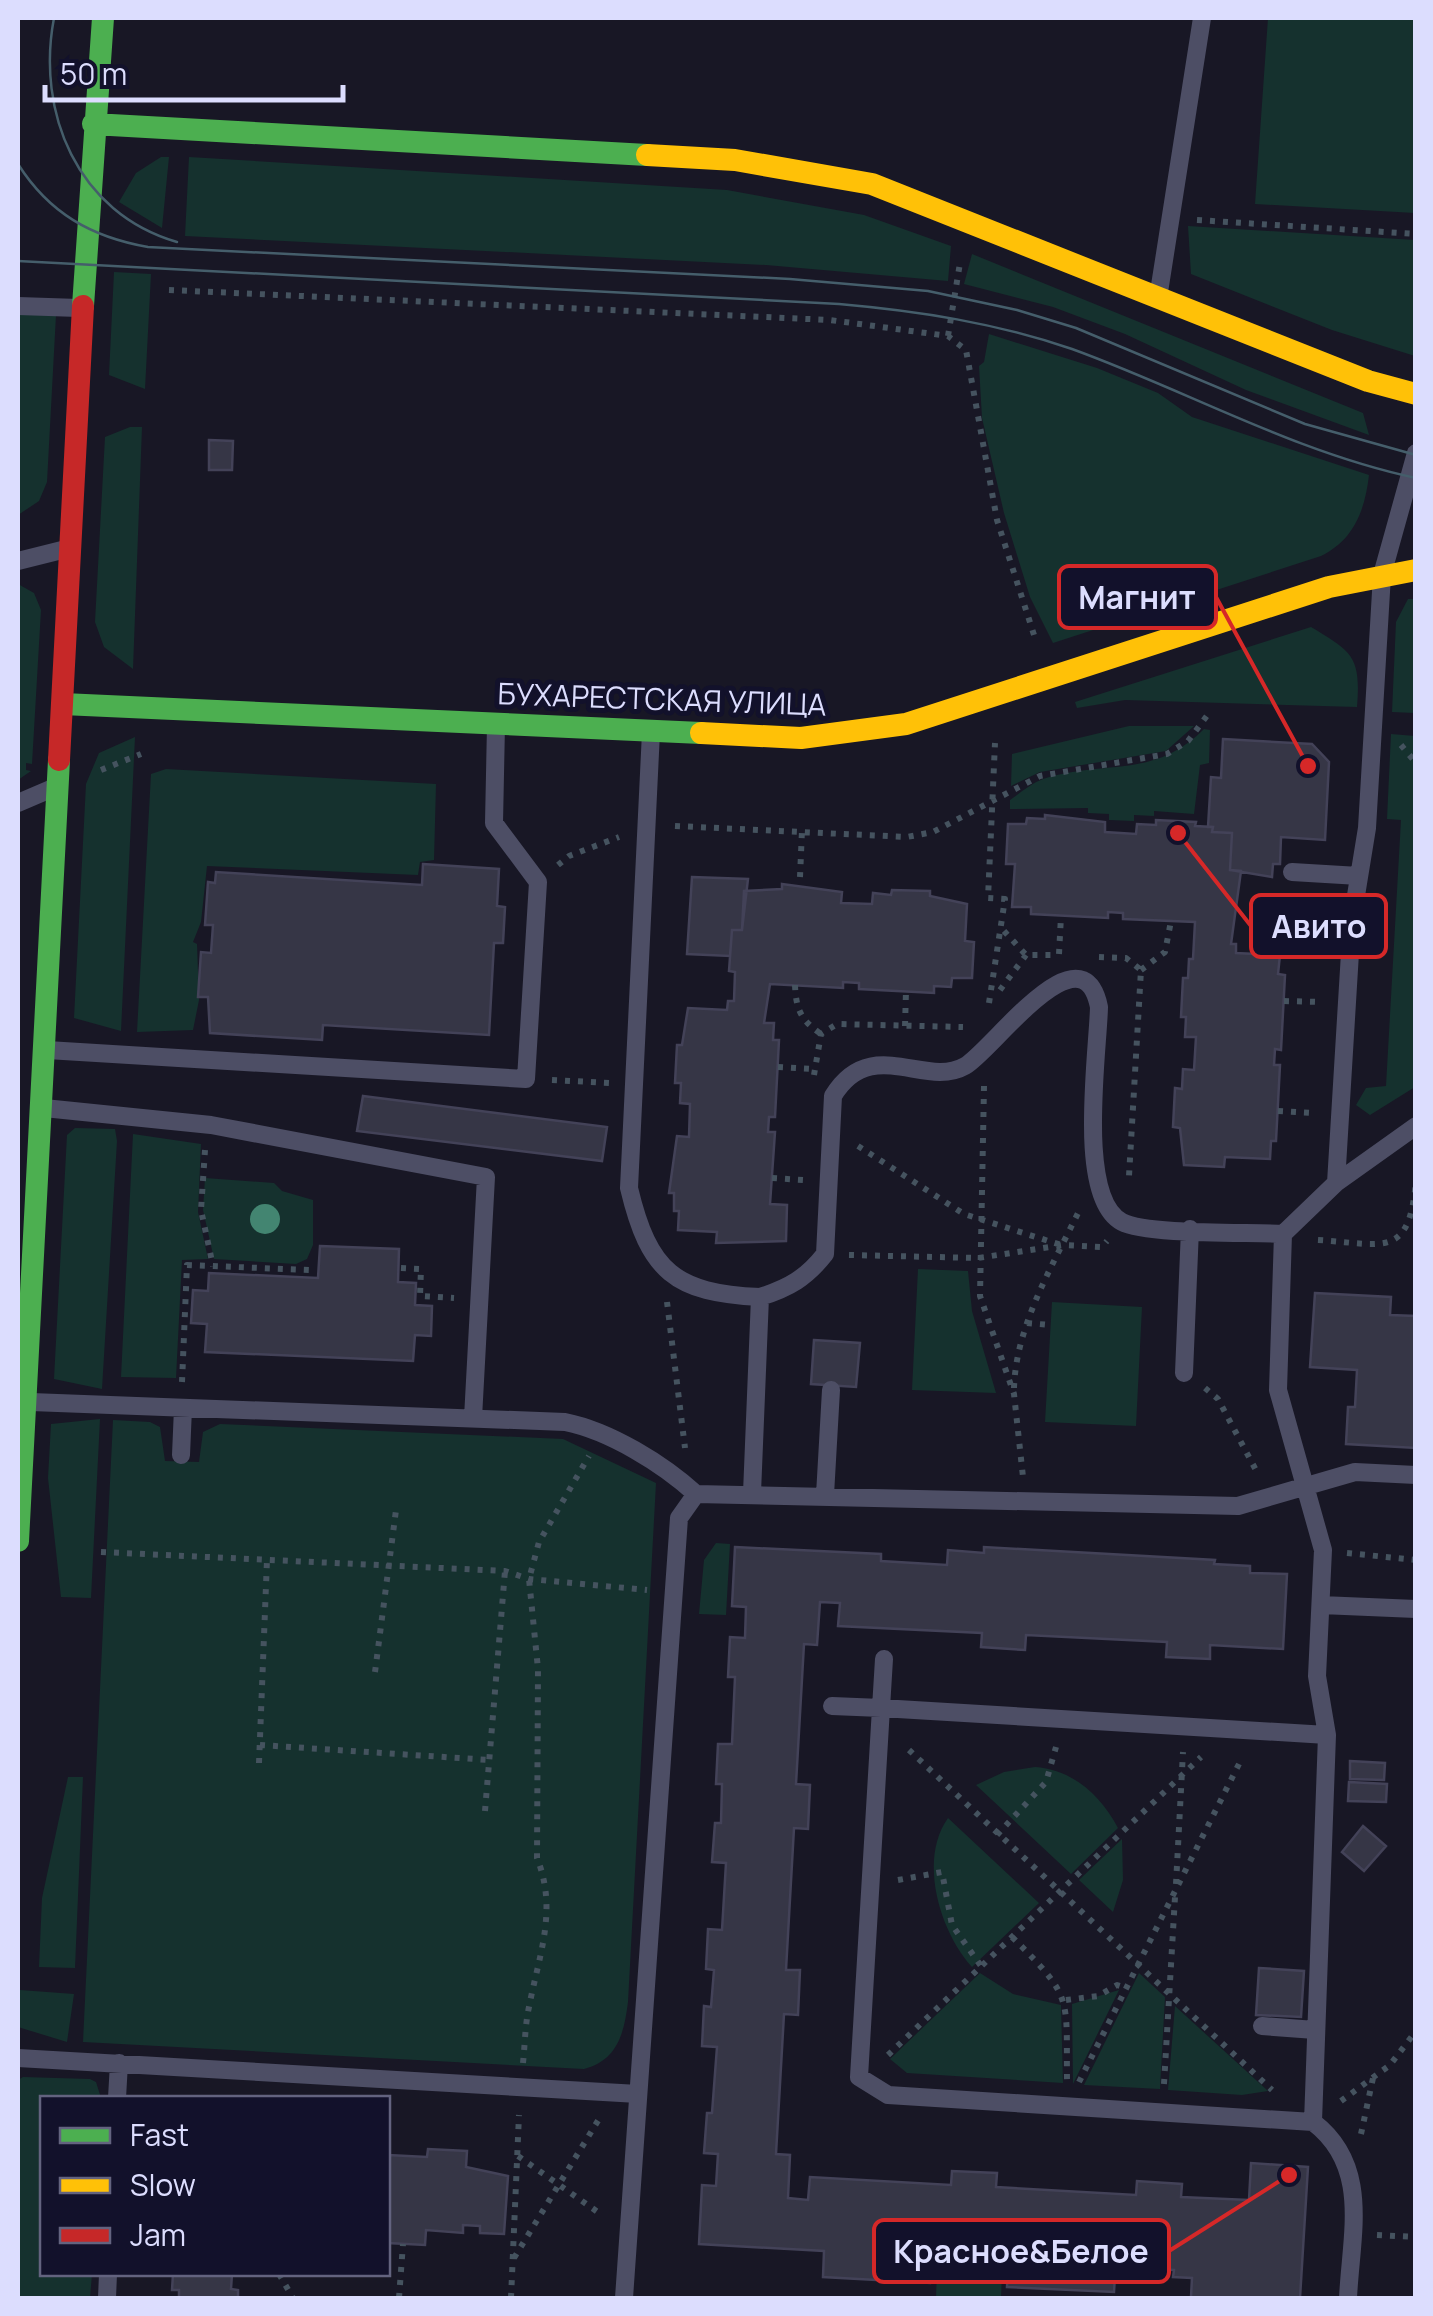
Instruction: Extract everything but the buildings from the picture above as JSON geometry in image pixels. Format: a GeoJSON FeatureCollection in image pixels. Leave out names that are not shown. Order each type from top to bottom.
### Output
{"type":"FeatureCollection","features":[{"type":"Feature","properties":{"kind":"street"},"geometry":{"type":"LineString","coordinates":[[18,1542],[25,1402],[28,1162],[41,1108],[93,124],[104,18]]}},
{"type":"Feature","properties":{"kind":"street"},"geometry":{"type":"LineString","coordinates":[[93,124],[655,155],[818,171],[958,215],[1368,381],[1416,394]]}},
{"type":"Feature","properties":{"kind":"street","name":"БУХАРЕСТСКАЯ УЛИЦА"},"geometry":{"type":"LineString","coordinates":[[63,704],[801,738],[906,724],[1328,588],[1416,570]]}},
{"type":"Feature","properties":{"kind":"lane"},"geometry":{"type":"LineString","coordinates":[[1158,298],[1202,18]]}},
{"type":"Feature","properties":{"kind":"lane"},"geometry":{"type":"LineString","coordinates":[[18,306],[84,308]]}},
{"type":"Feature","properties":{"kind":"lane"},"geometry":{"type":"LineString","coordinates":[[1336,1182],[1359,876],[1368,828],[1382,575],[1416,453]]}},
{"type":"Feature","properties":{"kind":"lane"},"geometry":{"type":"LineString","coordinates":[[18,561],[71,548]]}},
{"type":"Feature","properties":{"kind":"lane"},"geometry":{"type":"LineString","coordinates":[[44,1050],[526,1079],[538,882],[494,823],[496,725]]}},
{"type":"Feature","properties":{"kind":"lane"},"geometry":{"type":"LineString","coordinates":[[651,732],[631,1084],[630,1188],[649,1246],[682,1284],[710,1294],[760,1297],[787,1289],[809,1274],[825,1254],[833,1096],[845,1076],[867,1066],[960,1069],[985,1053],[1046,987],[1060,980],[1077,980],[1096,992],[1093,1156],[1100,1200],[1120,1221],[1284,1234]]}},
{"type":"Feature","properties":{"kind":"lane"},"geometry":{"type":"LineString","coordinates":[[18,803],[58,786]]}},
{"type":"Feature","properties":{"kind":"lane"},"geometry":{"type":"LineString","coordinates":[[1292,872],[1359,876]]}},
{"type":"Feature","properties":{"kind":"lane"},"geometry":{"type":"LineString","coordinates":[[41,1108],[211,1125],[486,1177],[472,1418]]}},
{"type":"Feature","properties":{"kind":"lane"},"geometry":{"type":"LineString","coordinates":[[1313,2122],[1327,1735],[1317,1676],[1323,1550],[1278,1390],[1284,1234],[1336,1182],[1416,1126]]}},
{"type":"Feature","properties":{"kind":"lane"},"geometry":{"type":"LineString","coordinates":[[1184,1372],[1190,1229]]}},
{"type":"Feature","properties":{"kind":"lane"},"geometry":{"type":"LineString","coordinates":[[752,1493],[760,1297]]}},
{"type":"Feature","properties":{"kind":"lane"},"geometry":{"type":"LineString","coordinates":[[825,1495],[831,1390]]}},
{"type":"Feature","properties":{"kind":"lane"},"geometry":{"type":"LineString","coordinates":[[25,1402],[565,1422],[673,1474],[696,1494],[1238,1506],[1355,1472],[1416,1475]]}},
{"type":"Feature","properties":{"kind":"lane"},"geometry":{"type":"LineString","coordinates":[[182,1455],[184,1408]]}},
{"type":"Feature","properties":{"kind":"lane"},"geometry":{"type":"LineString","coordinates":[[624,2298],[679,1518],[696,1494]]}},
{"type":"Feature","properties":{"kind":"lane"},"geometry":{"type":"LineString","coordinates":[[1320,1604],[1416,1610]]}},
{"type":"Feature","properties":{"kind":"lane"},"geometry":{"type":"LineString","coordinates":[[884,1659],[859,2077],[888,2095],[1313,2122],[1334,2138],[1353,2180],[1348,2298]]}},
{"type":"Feature","properties":{"kind":"lane"},"geometry":{"type":"LineString","coordinates":[[832,1706],[1327,1735]]}},
{"type":"Feature","properties":{"kind":"lane"},"geometry":{"type":"LineString","coordinates":[[1262,2026],[1315,2030]]}},
{"type":"Feature","properties":{"kind":"lane"},"geometry":{"type":"LineString","coordinates":[[18,2058],[638,2094]]}},
{"type":"Feature","properties":{"kind":"lane"},"geometry":{"type":"LineString","coordinates":[[118,2096],[119,2064]]}},
{"type":"Feature","properties":{"kind":"path"},"geometry":{"type":"LineString","coordinates":[[1254,226],[1416,234]]}},
{"type":"Feature","properties":{"kind":"path"},"geometry":{"type":"LineString","coordinates":[[948,336],[956,285]]}},
{"type":"Feature","properties":{"kind":"path"},"geometry":{"type":"LineString","coordinates":[[169,290],[830,320],[948,336],[966,350],[997,520],[1039,648]]}},
{"type":"Feature","properties":{"kind":"path"},"geometry":{"type":"LineString","coordinates":[[674,826],[907,836],[932,832],[1040,776],[1167,754],[1188,741],[1209,713]]}},
{"type":"Feature","properties":{"kind":"path"},"geometry":{"type":"LineString","coordinates":[[1396,740],[1416,763]]}},
{"type":"Feature","properties":{"kind":"path"},"geometry":{"type":"LineString","coordinates":[[994,743],[988,898],[1005,899],[1004,931],[989,1004],[985,1053],[978,1258],[980,1296],[1014,1394]]}},
{"type":"Feature","properties":{"kind":"path"},"geometry":{"type":"LineString","coordinates":[[94,772],[134,757]]}},
{"type":"Feature","properties":{"kind":"path"},"geometry":{"type":"LineString","coordinates":[[673,845],[674,810]]}},
{"type":"Feature","properties":{"kind":"path"},"geometry":{"type":"LineString","coordinates":[[538,882],[569,856],[645,828]]}},
{"type":"Feature","properties":{"kind":"path"},"geometry":{"type":"LineString","coordinates":[[800,878],[802,830]]}},
{"type":"Feature","properties":{"kind":"path"},"geometry":{"type":"LineString","coordinates":[[1292,872],[1281,872],[1280,910],[1318,912],[1325,923]]}},
{"type":"Feature","properties":{"kind":"path"},"geometry":{"type":"LineString","coordinates":[[1058,955],[1060,916]]}},
{"type":"Feature","properties":{"kind":"path"},"geometry":{"type":"LineString","coordinates":[[1141,970],[1165,952],[1171,921]]}},
{"type":"Feature","properties":{"kind":"path"},"geometry":{"type":"LineString","coordinates":[[1004,931],[1026,955],[1076,956]]}},
{"type":"Feature","properties":{"kind":"path"},"geometry":{"type":"LineString","coordinates":[[813,1086],[821,1034],[837,1024],[962,1028],[989,1004],[1026,955]]}},
{"type":"Feature","properties":{"kind":"path"},"geometry":{"type":"LineString","coordinates":[[1092,956],[1126,958],[1141,970]]}},
{"type":"Feature","properties":{"kind":"path"},"geometry":{"type":"LineString","coordinates":[[809,1197],[811,1138],[849,1140],[979,1220],[1062,1245],[1102,1248],[1136,1198],[1129,1182],[1141,970]]}},
{"type":"Feature","properties":{"kind":"path"},"geometry":{"type":"LineString","coordinates":[[1320,1021],[1322,983]]}},
{"type":"Feature","properties":{"kind":"path"},"geometry":{"type":"LineString","coordinates":[[795,985],[796,1007],[804,1022],[821,1034]]}},
{"type":"Feature","properties":{"kind":"path"},"geometry":{"type":"LineString","coordinates":[[905,1026],[906,991]]}},
{"type":"Feature","properties":{"kind":"path"},"geometry":{"type":"LineString","coordinates":[[1284,1001],[1321,1002]]}},
{"type":"Feature","properties":{"kind":"path"},"geometry":{"type":"LineString","coordinates":[[778,1067],[814,1069]]}},
{"type":"Feature","properties":{"kind":"path"},"geometry":{"type":"LineString","coordinates":[[526,1079],[631,1084]]}},
{"type":"Feature","properties":{"kind":"path"},"geometry":{"type":"LineString","coordinates":[[1314,1124],[1316,1095]]}},
{"type":"Feature","properties":{"kind":"path"},"geometry":{"type":"LineString","coordinates":[[1278,1111],[1315,1114]]}},
{"type":"Feature","properties":{"kind":"path"},"geometry":{"type":"LineString","coordinates":[[211,1125],[200,1182],[213,1266]]}},
{"type":"Feature","properties":{"kind":"path"},"geometry":{"type":"LineString","coordinates":[[1022,1501],[1014,1367],[1028,1323],[1062,1245],[1097,1184],[1131,1154]]}},
{"type":"Feature","properties":{"kind":"path"},"geometry":{"type":"LineString","coordinates":[[772,1178],[810,1180]]}},
{"type":"Feature","properties":{"kind":"path"},"geometry":{"type":"LineString","coordinates":[[1284,1234],[1378,1244],[1400,1237],[1412,1220],[1416,1181]]}},
{"type":"Feature","properties":{"kind":"path"},"geometry":{"type":"LineString","coordinates":[[1311,1249],[1320,1237]]}},
{"type":"Feature","properties":{"kind":"path"},"geometry":{"type":"LineString","coordinates":[[825,1254],[978,1258],[1062,1245]]}},
{"type":"Feature","properties":{"kind":"path"},"geometry":{"type":"LineString","coordinates":[[182,1384],[187,1265],[308,1270]]}},
{"type":"Feature","properties":{"kind":"path"},"geometry":{"type":"LineString","coordinates":[[402,1268],[421,1269],[420,1296],[480,1299]]}},
{"type":"Feature","properties":{"kind":"path"},"geometry":{"type":"LineString","coordinates":[[666,1296],[683,1436],[696,1494]]}},
{"type":"Feature","properties":{"kind":"path"},"geometry":{"type":"LineString","coordinates":[[1028,1323],[1050,1325]]}},
{"type":"Feature","properties":{"kind":"path"},"geometry":{"type":"LineString","coordinates":[[1003,1370],[1014,1367]]}},
{"type":"Feature","properties":{"kind":"path"},"geometry":{"type":"LineString","coordinates":[[1184,1372],[1218,1399],[1274,1497]]}},
{"type":"Feature","properties":{"kind":"path"},"geometry":{"type":"LineString","coordinates":[[511,2298],[528,2008],[545,1946],[548,1914],[547,1883],[537,1858],[538,1684],[529,1578],[539,1542],[598,1435]]}},
{"type":"Feature","properties":{"kind":"path"},"geometry":{"type":"LineString","coordinates":[[375,1672],[396,1510]]}},
{"type":"Feature","properties":{"kind":"path"},"geometry":{"type":"LineString","coordinates":[[101,1552],[505,1571],[529,1578],[674,1593]]}},
{"type":"Feature","properties":{"kind":"path"},"geometry":{"type":"LineString","coordinates":[[259,1763],[267,1560]]}},
{"type":"Feature","properties":{"kind":"path"},"geometry":{"type":"LineString","coordinates":[[485,1812],[505,1571]]}},
{"type":"Feature","properties":{"kind":"path"},"geometry":{"type":"LineString","coordinates":[[998,1835],[1046,1782],[1064,1719]]}},
{"type":"Feature","properties":{"kind":"path"},"geometry":{"type":"LineString","coordinates":[[1163,2113],[1185,1726]]}},
{"type":"Feature","properties":{"kind":"path"},"geometry":{"type":"LineString","coordinates":[[1067,2107],[1256,1730]]}},
{"type":"Feature","properties":{"kind":"path"},"geometry":{"type":"LineString","coordinates":[[260,1745],[490,1760]]}},
{"type":"Feature","properties":{"kind":"path"},"geometry":{"type":"LineString","coordinates":[[890,2053],[1210,1749]]}},
{"type":"Feature","properties":{"kind":"path"},"geometry":{"type":"LineString","coordinates":[[913,1756],[1271,2089]]}},
{"type":"Feature","properties":{"kind":"path"},"geometry":{"type":"LineString","coordinates":[[870,1884],[942,1872],[952,1925],[982,1966]]}},
{"type":"Feature","properties":{"kind":"path"},"geometry":{"type":"LineString","coordinates":[[1012,1937],[1053,1978],[1066,2000],[1067,2107]]}},
{"type":"Feature","properties":{"kind":"path"},"geometry":{"type":"LineString","coordinates":[[1066,2000],[1098,1996],[1117,1985],[1126,1989]]}},
{"type":"Feature","properties":{"kind":"path"},"geometry":{"type":"LineString","coordinates":[[1313,2122],[1390,2065],[1416,2031]]}},
{"type":"Feature","properties":{"kind":"path"},"geometry":{"type":"LineString","coordinates":[[1349,2164],[1358,2148],[1374,2077]]}},
{"type":"Feature","properties":{"kind":"path"},"geometry":{"type":"LineString","coordinates":[[513,2259],[616,2092]]}},
{"type":"Feature","properties":{"kind":"path"},"geometry":{"type":"LineString","coordinates":[[517,2155],[629,2233]]}},
{"type":"Feature","properties":{"kind":"path"},"geometry":{"type":"LineString","coordinates":[[399,2298],[403,2244]]}},
{"type":"Feature","properties":{"kind":"path"},"geometry":{"type":"LineString","coordinates":[[280,2276],[294,2298]]}},
{"type":"Feature","properties":{"kind":"green space"},"geometry":{"type":"Polygon","coordinates":[[[1268,18],[1415,18],[1415,213],[1255,204],[1268,18]]]}},
{"type":"Feature","properties":{"kind":"green space"},"geometry":{"type":"Polygon","coordinates":[[[161,157],[169,157],[162,228],[119,202],[136,173],[161,157]]]}},
{"type":"Feature","properties":{"kind":"green space"},"geometry":{"type":"Polygon","coordinates":[[[189,157],[727,190],[864,215],[951,246],[948,281],[766,265],[185,236],[189,157]]]}},
{"type":"Feature","properties":{"kind":"green space"},"geometry":{"type":"Polygon","coordinates":[[[1188,226],[1415,240],[1415,356],[1332,330],[1191,274],[1188,226]]]}},
{"type":"Feature","properties":{"kind":"green space"},"geometry":{"type":"Polygon","coordinates":[[[972,254],[1363,413],[1369,435],[1246,390],[1125,334],[1053,307],[964,284],[972,254]]]}},
{"type":"Feature","properties":{"kind":"green space"},"geometry":{"type":"Polygon","coordinates":[[[114,272],[151,274],[145,389],[109,375],[114,272]]]}},
{"type":"Feature","properties":{"kind":"green space"},"geometry":{"type":"Polygon","coordinates":[[[18,315],[56,315],[47,482],[39,501],[18,515],[18,315]]]}},
{"type":"Feature","properties":{"kind":"green space"},"geometry":{"type":"Polygon","coordinates":[[[989,334],[1097,368],[1158,393],[1192,417],[1369,475],[1356,523],[1342,542],[1321,556],[1053,643],[1030,597],[1004,513],[982,418],[979,366],[984,362],[989,334]]]}},
{"type":"Feature","properties":{"kind":"green space"},"geometry":{"type":"Polygon","coordinates":[[[130,427],[142,427],[133,669],[104,647],[95,622],[105,437],[130,427]]]}},
{"type":"Feature","properties":{"kind":"green space"},"geometry":{"type":"Polygon","coordinates":[[[18,584],[34,593],[41,610],[32,764],[26,763],[26,770],[31,771],[18,780],[18,584]]]}},
{"type":"Feature","properties":{"kind":"green space"},"geometry":{"type":"Polygon","coordinates":[[[1408,599],[1415,599],[1415,713],[1392,712],[1396,622],[1408,599]]]}},
{"type":"Feature","properties":{"kind":"green space"},"geometry":{"type":"Polygon","coordinates":[[[1311,627],[1351,658],[1357,677],[1357,707],[1125,700],[1077,708],[1075,702],[1311,627]]]}},
{"type":"Feature","properties":{"kind":"green space"},"geometry":{"type":"Polygon","coordinates":[[[1129,726],[1194,726],[1166,751],[1040,772],[1011,786],[1012,754],[1129,726]]]}},
{"type":"Feature","properties":{"kind":"green space"},"geometry":{"type":"Polygon","coordinates":[[[1204,729],[1210,730],[1209,763],[1200,765],[1194,814],[1154,811],[1154,816],[1134,815],[1134,821],[1109,820],[1109,814],[1088,813],[1088,808],[1010,809],[1010,800],[1043,779],[1147,762],[1185,745],[1204,729]]]}},
{"type":"Feature","properties":{"kind":"green space"},"geometry":{"type":"Polygon","coordinates":[[[1391,734],[1415,736],[1415,1087],[1370,1115],[1356,1105],[1366,1088],[1386,1086],[1401,820],[1387,819],[1391,734]]]}},
{"type":"Feature","properties":{"kind":"green space"},"geometry":{"type":"Polygon","coordinates":[[[135,737],[121,1031],[74,1018],[86,784],[99,753],[135,737]]]}},
{"type":"Feature","properties":{"kind":"green space"},"geometry":{"type":"Polygon","coordinates":[[[166,769],[436,784],[434,860],[420,862],[418,875],[207,866],[201,922],[193,942],[197,944],[199,1000],[193,1030],[137,1032],[151,774],[166,769]]]}},
{"type":"Feature","properties":{"kind":"green space"},"geometry":{"type":"Polygon","coordinates":[[[75,1128],[115,1129],[117,1141],[102,1389],[54,1379],[67,1135],[75,1128]]]}},
{"type":"Feature","properties":{"kind":"green space"},"geometry":{"type":"Polygon","coordinates":[[[133,1134],[201,1144],[198,1212],[208,1259],[182,1260],[176,1378],[121,1377],[133,1134]]]}},
{"type":"Feature","properties":{"kind":"green space"},"geometry":{"type":"Polygon","coordinates":[[[205,1178],[274,1183],[282,1191],[313,1200],[313,1245],[307,1259],[296,1264],[214,1259],[203,1210],[205,1178]]]}},
{"type":"Feature","properties":{"kind":"green space"},"geometry":{"type":"Polygon","coordinates":[[[918,1269],[968,1271],[972,1311],[996,1393],[912,1390],[918,1269]]]}},
{"type":"Feature","properties":{"kind":"green space"},"geometry":{"type":"Polygon","coordinates":[[[1052,1302],[1142,1307],[1136,1426],[1045,1422],[1052,1302]]]}},
{"type":"Feature","properties":{"kind":"green space"},"geometry":{"type":"Polygon","coordinates":[[[100,1419],[91,1598],[61,1597],[48,1478],[51,1424],[100,1419]]]}},
{"type":"Feature","properties":{"kind":"green space"},"geometry":{"type":"Polygon","coordinates":[[[113,1420],[150,1422],[160,1427],[165,1461],[199,1462],[203,1432],[220,1424],[563,1439],[656,1483],[628,2002],[617,2044],[605,2059],[584,2069],[83,2042],[113,1420]]]}},
{"type":"Feature","properties":{"kind":"green space"},"geometry":{"type":"Polygon","coordinates":[[[716,1543],[730,1544],[726,1615],[699,1614],[704,1560],[716,1543]]]}},
{"type":"Feature","properties":{"kind":"green space"},"geometry":{"type":"Polygon","coordinates":[[[1035,1767],[1062,1773],[1085,1787],[1118,1828],[1071,1874],[976,1785],[1004,1772],[1035,1767]]]}},
{"type":"Feature","properties":{"kind":"green space"},"geometry":{"type":"Polygon","coordinates":[[[68,1777],[83,1777],[75,1968],[39,1967],[42,1898],[68,1777]]]}},
{"type":"Feature","properties":{"kind":"green space"},"geometry":{"type":"Polygon","coordinates":[[[948,1818],[1039,1903],[972,1967],[951,1935],[937,1895],[935,1854],[948,1818]]]}},
{"type":"Feature","properties":{"kind":"green space"},"geometry":{"type":"Polygon","coordinates":[[[1122,1839],[1123,1880],[1113,1912],[1079,1880],[1122,1839]]]}},
{"type":"Feature","properties":{"kind":"green space"},"geometry":{"type":"Polygon","coordinates":[[[980,1973],[1013,1994],[1061,2005],[1063,2083],[907,2073],[890,2059],[980,1973]]]}},
{"type":"Feature","properties":{"kind":"green space"},"geometry":{"type":"Polygon","coordinates":[[[1139,1973],[1165,1997],[1160,2089],[1084,2085],[1139,1973]]]}},
{"type":"Feature","properties":{"kind":"green space"},"geometry":{"type":"Polygon","coordinates":[[[20,1990],[74,1994],[67,2042],[18,2027],[20,1990]]]}},
{"type":"Feature","properties":{"kind":"green space"},"geometry":{"type":"Polygon","coordinates":[[[1119,1990],[1073,2084],[1072,2004],[1119,1990]]]}},
{"type":"Feature","properties":{"kind":"green space"},"geometry":{"type":"Polygon","coordinates":[[[1175,2006],[1268,2091],[1242,2095],[1168,2090],[1175,2006]]]}},
{"type":"Feature","properties":{"kind":"green space"},"geometry":{"type":"Polygon","coordinates":[[[23,2077],[96,2082],[100,2096],[40,2096],[40,2276],[92,2276],[90,2298],[18,2298],[18,2080],[23,2077]]]}},
{"type":"Feature","properties":{"kind":"green space"},"geometry":{"type":"Polygon","coordinates":[[[937,2269],[1002,2272],[1001,2298],[936,2298],[937,2269]]]}},
{"type":"Feature","properties":{"kind":"tram line"},"geometry":{"type":"LineString","coordinates":[[54,18],[50,53],[52,89],[71,154],[89,183],[113,208],[142,228],[177,242]]}},
{"type":"Feature","properties":{"kind":"tram line"},"geometry":{"type":"LineString","coordinates":[[18,164],[43,196],[73,220],[108,237],[148,247],[790,279],[928,291],[1017,310],[1076,328],[1305,424],[1416,455]]}},
{"type":"Feature","properties":{"kind":"tram line"},"geometry":{"type":"LineString","coordinates":[[18,261],[839,304],[928,314],[1015,332],[1072,349],[1284,437],[1416,478]]}},
{"type":"Feature","properties":{"kind":"traffic: fast"},"geometry":{"type":"LineString","coordinates":[[83,306],[103,18]]}},
{"type":"Feature","properties":{"kind":"traffic: fast"},"geometry":{"type":"LineString","coordinates":[[93,124],[647,155]]}},
{"type":"Feature","properties":{"kind":"traffic: fast"},"geometry":{"type":"LineString","coordinates":[[63,704],[701,733]]}},
{"type":"Feature","properties":{"kind":"traffic: fast"},"geometry":{"type":"LineString","coordinates":[[18,1541],[59,760]]}},
{"type":"Feature","properties":{"kind":"traffic: slow"},"geometry":{"type":"LineString","coordinates":[[647,155],[735,160],[872,184],[1368,381],[1416,394]]}},
{"type":"Feature","properties":{"kind":"traffic: slow"},"geometry":{"type":"LineString","coordinates":[[701,733],[801,738],[906,724],[1329,587],[1416,570]]}},
{"type":"Feature","properties":{"kind":"traffic: jam"},"geometry":{"type":"LineString","coordinates":[[59,760],[83,306]]}},
{"type":"Feature","properties":{"kind":"place","name":"Магнит"},"geometry":{"type":"Point","coordinates":[1308,766]}},
{"type":"Feature","properties":{"kind":"place","name":"Авито"},"geometry":{"type":"Point","coordinates":[1178,833]}},
{"type":"Feature","properties":{"kind":"place","name":"Красное&Белое"},"geometry":{"type":"Point","coordinates":[1289,2175]}}]}
